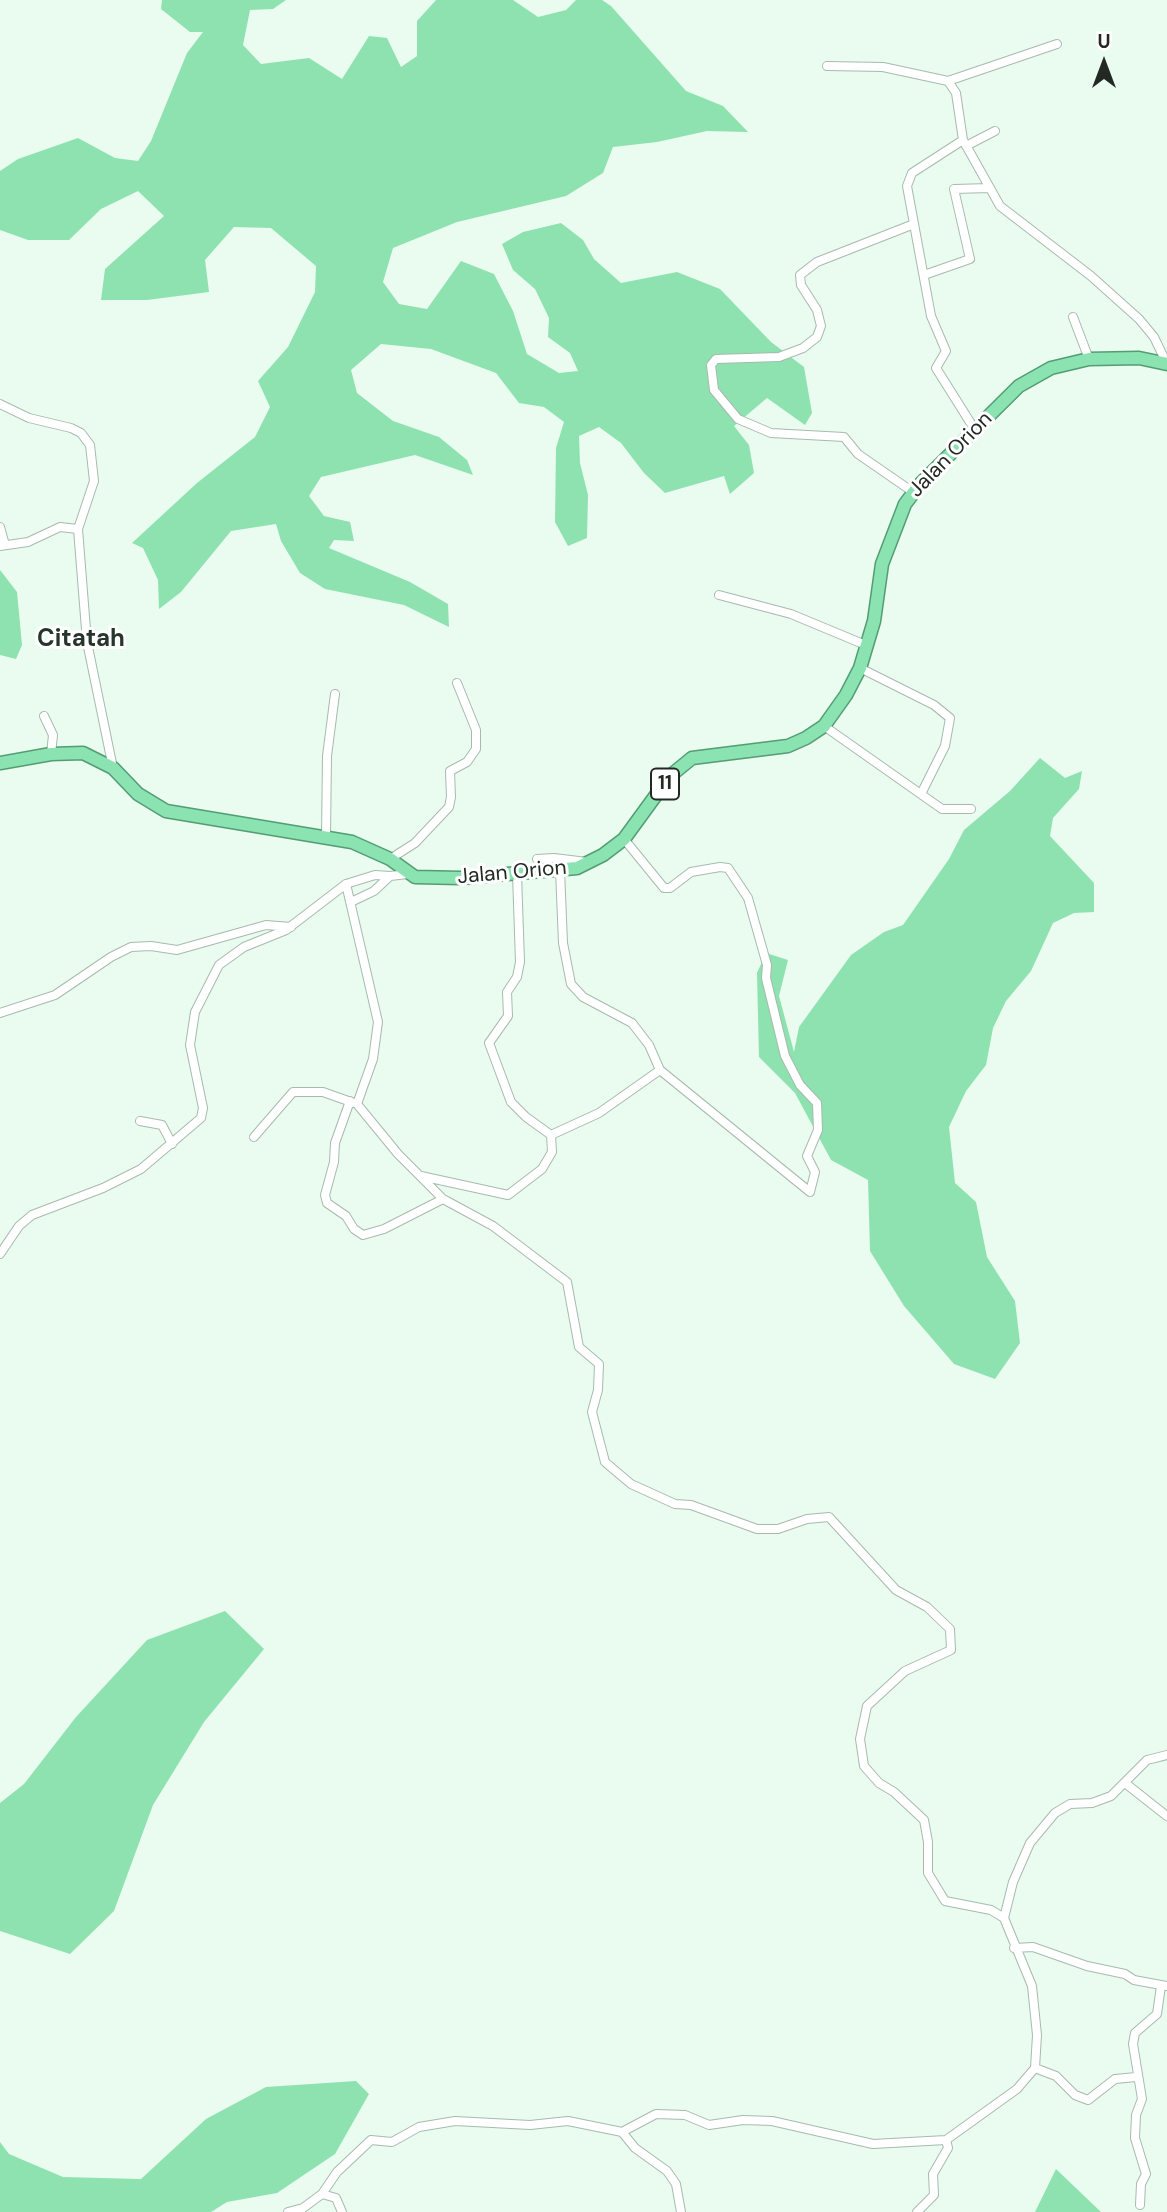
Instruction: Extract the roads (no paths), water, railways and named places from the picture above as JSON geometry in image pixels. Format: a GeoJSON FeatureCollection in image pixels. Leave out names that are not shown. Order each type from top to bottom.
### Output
{"type":"FeatureCollection","features":[{"type":"Feature","properties":{"kind":"highway","name":"Jalan Orion"},"geometry":{"type":"LineString","coordinates":[[408,874],[428,878],[517,874],[559,870],[590,863],[624,839],[670,776],[692,758],[788,746],[824,726],[846,695],[860,668],[889,539],[913,492],[1029,379],[1051,368],[1089,359],[1139,358],[1167,364]]}},
{"type":"Feature","properties":{"kind":"highway"},"geometry":{"type":"LineString","coordinates":[[0,763],[51,754],[83,753],[113,768],[138,794],[166,811],[326,836],[362,846],[390,859],[408,874]]}},
{"type":"Feature","properties":{"kind":"street"},"geometry":{"type":"LineString","coordinates":[[827,66],[883,67],[948,81],[1057,44]]}},
{"type":"Feature","properties":{"kind":"street"},"geometry":{"type":"LineString","coordinates":[[948,81],[956,93],[957,119],[964,143],[1000,206],[1091,276],[1139,319],[1154,337],[1167,364]]}},
{"type":"Feature","properties":{"kind":"street"},"geometry":{"type":"LineString","coordinates":[[975,430],[936,368],[946,351],[931,316],[908,199],[908,179],[912,173],[964,143],[995,131]]}},
{"type":"Feature","properties":{"kind":"street"},"geometry":{"type":"LineString","coordinates":[[924,275],[969,260],[970,251],[954,190],[990,188]]}},
{"type":"Feature","properties":{"kind":"street"},"geometry":{"type":"LineString","coordinates":[[913,492],[858,454],[844,437],[781,435],[738,419],[714,390],[711,365],[716,359],[779,357],[803,348],[817,337],[821,326],[817,310],[801,285],[800,275],[817,262],[914,224]]}},
{"type":"Feature","properties":{"kind":"street"},"geometry":{"type":"LineString","coordinates":[[1073,317],[1089,359]]}},
{"type":"Feature","properties":{"kind":"street"},"geometry":{"type":"LineString","coordinates":[[0,404],[29,418],[71,428],[86,438],[92,452],[94,481],[78,529],[87,642],[113,768]]}},
{"type":"Feature","properties":{"kind":"street"},"geometry":{"type":"LineString","coordinates":[[0,527],[3,546],[28,542],[60,527],[78,529]]}},
{"type":"Feature","properties":{"kind":"street"},"geometry":{"type":"LineString","coordinates":[[719,595],[791,614],[867,646]]}},
{"type":"Feature","properties":{"kind":"street"},"geometry":{"type":"LineString","coordinates":[[860,668],[934,705],[950,718],[945,746],[921,794]]}},
{"type":"Feature","properties":{"kind":"street"},"geometry":{"type":"LineString","coordinates":[[390,859],[415,843],[449,807],[452,797],[450,771],[467,762],[476,749],[476,730],[457,683]]}},
{"type":"Feature","properties":{"kind":"street"},"geometry":{"type":"LineString","coordinates":[[326,836],[327,756],[335,694]]}},
{"type":"Feature","properties":{"kind":"street"},"geometry":{"type":"LineString","coordinates":[[44,716],[53,736],[51,754]]}},
{"type":"Feature","properties":{"kind":"street"},"geometry":{"type":"LineString","coordinates":[[824,726],[942,809],[971,809]]}},
{"type":"Feature","properties":{"kind":"street"},"geometry":{"type":"LineString","coordinates":[[559,870],[563,943],[570,984],[583,997],[632,1023],[649,1045],[660,1070],[810,1192],[815,1172],[807,1156],[818,1130],[817,1103],[800,1085],[786,1056],[765,978],[767,965],[748,898],[727,868],[720,867],[691,872],[664,888],[624,839]]}},
{"type":"Feature","properties":{"kind":"street"},"geometry":{"type":"LineString","coordinates":[[537,859],[570,859],[590,863]]}},
{"type":"Feature","properties":{"kind":"street"},"geometry":{"type":"LineString","coordinates":[[0,1254],[19,1226],[32,1215],[118,1181],[141,1169],[193,1127],[203,1115],[190,1045],[195,1012],[219,965],[244,947],[278,935],[291,927],[346,884],[375,875],[408,874]]}},
{"type":"Feature","properties":{"kind":"street"},"geometry":{"type":"LineString","coordinates":[[418,1175],[508,1195],[520,1189],[542,1168],[552,1152],[551,1135],[515,1108],[489,1043],[489,1038],[508,1016],[507,992],[517,977],[520,962],[517,874]]}},
{"type":"Feature","properties":{"kind":"street"},"geometry":{"type":"LineString","coordinates":[[351,902],[374,891],[390,876]]}},
{"type":"Feature","properties":{"kind":"street"},"geometry":{"type":"LineString","coordinates":[[346,884],[378,1022],[373,1059],[333,1151],[334,1162],[325,1195],[327,1203],[346,1216],[354,1230],[363,1235],[384,1229],[443,1199]]}},
{"type":"Feature","properties":{"kind":"street"},"geometry":{"type":"LineString","coordinates":[[0,1013],[55,995],[111,957],[131,947],[150,946],[177,950],[267,925],[291,927]]}},
{"type":"Feature","properties":{"kind":"street"},"geometry":{"type":"LineString","coordinates":[[551,1135],[599,1113],[660,1070]]}},
{"type":"Feature","properties":{"kind":"street"},"geometry":{"type":"LineString","coordinates":[[254,1137],[293,1092],[323,1092],[354,1102],[418,1175],[443,1199],[494,1226],[567,1282],[579,1347],[599,1364],[598,1390],[592,1412],[593,1427],[600,1452],[612,1468],[631,1484],[675,1504],[691,1505],[757,1529],[778,1529],[807,1519],[829,1517],[896,1590],[927,1607],[943,1620],[950,1629],[951,1650],[905,1671],[867,1706],[860,1739],[864,1766],[878,1783],[894,1792],[924,1820],[928,1842],[928,1873],[945,1900],[991,1910],[1004,1918]]}},
{"type":"Feature","properties":{"kind":"street"},"geometry":{"type":"LineString","coordinates":[[140,1121],[162,1125],[172,1144]]}},
{"type":"Feature","properties":{"kind":"street"},"geometry":{"type":"LineString","coordinates":[[622,2132],[656,2114],[685,2115],[709,2125],[743,2120],[772,2121],[873,2144],[946,2140],[1017,2089],[1035,2068],[1037,2035],[1032,1986],[1014,1948],[1004,1918],[1023,1859],[1047,1821],[1070,1804],[1093,1803],[1111,1796],[1147,1760],[1167,1755]]}},
{"type":"Feature","properties":{"kind":"street"},"geometry":{"type":"LineString","coordinates":[[1125,1783],[1167,1816]]}},
{"type":"Feature","properties":{"kind":"street"},"geometry":{"type":"LineString","coordinates":[[1014,1948],[1034,1947],[1164,1986],[1157,2014],[1135,2033],[1136,2077],[1142,2099],[1136,2115],[1135,2138],[1146,2174],[1141,2184],[1140,2205]]}},
{"type":"Feature","properties":{"kind":"street"},"geometry":{"type":"LineString","coordinates":[[1035,2068],[1056,2076],[1075,2095],[1088,2100],[1115,2079],[1136,2077]]}},
{"type":"Feature","properties":{"kind":"street"},"geometry":{"type":"LineString","coordinates":[[288,2212],[303,2208],[322,2194],[337,2172],[371,2140],[392,2142],[430,2124],[455,2121],[530,2125],[568,2121],[622,2132],[635,2148],[667,2171],[676,2184],[681,2212]]}},
{"type":"Feature","properties":{"kind":"street"},"geometry":{"type":"LineString","coordinates":[[917,2212],[928,2204],[933,2195],[933,2174],[948,2148],[946,2140]]}},
{"type":"Feature","properties":{"kind":"street"},"geometry":{"type":"LineString","coordinates":[[322,2194],[336,2198],[342,2212]]}},
{"type":"Feature","properties":{"kind":"district","name":"Citatah"},"geometry":{"type":"Point","coordinates":[81,640]}}]}
